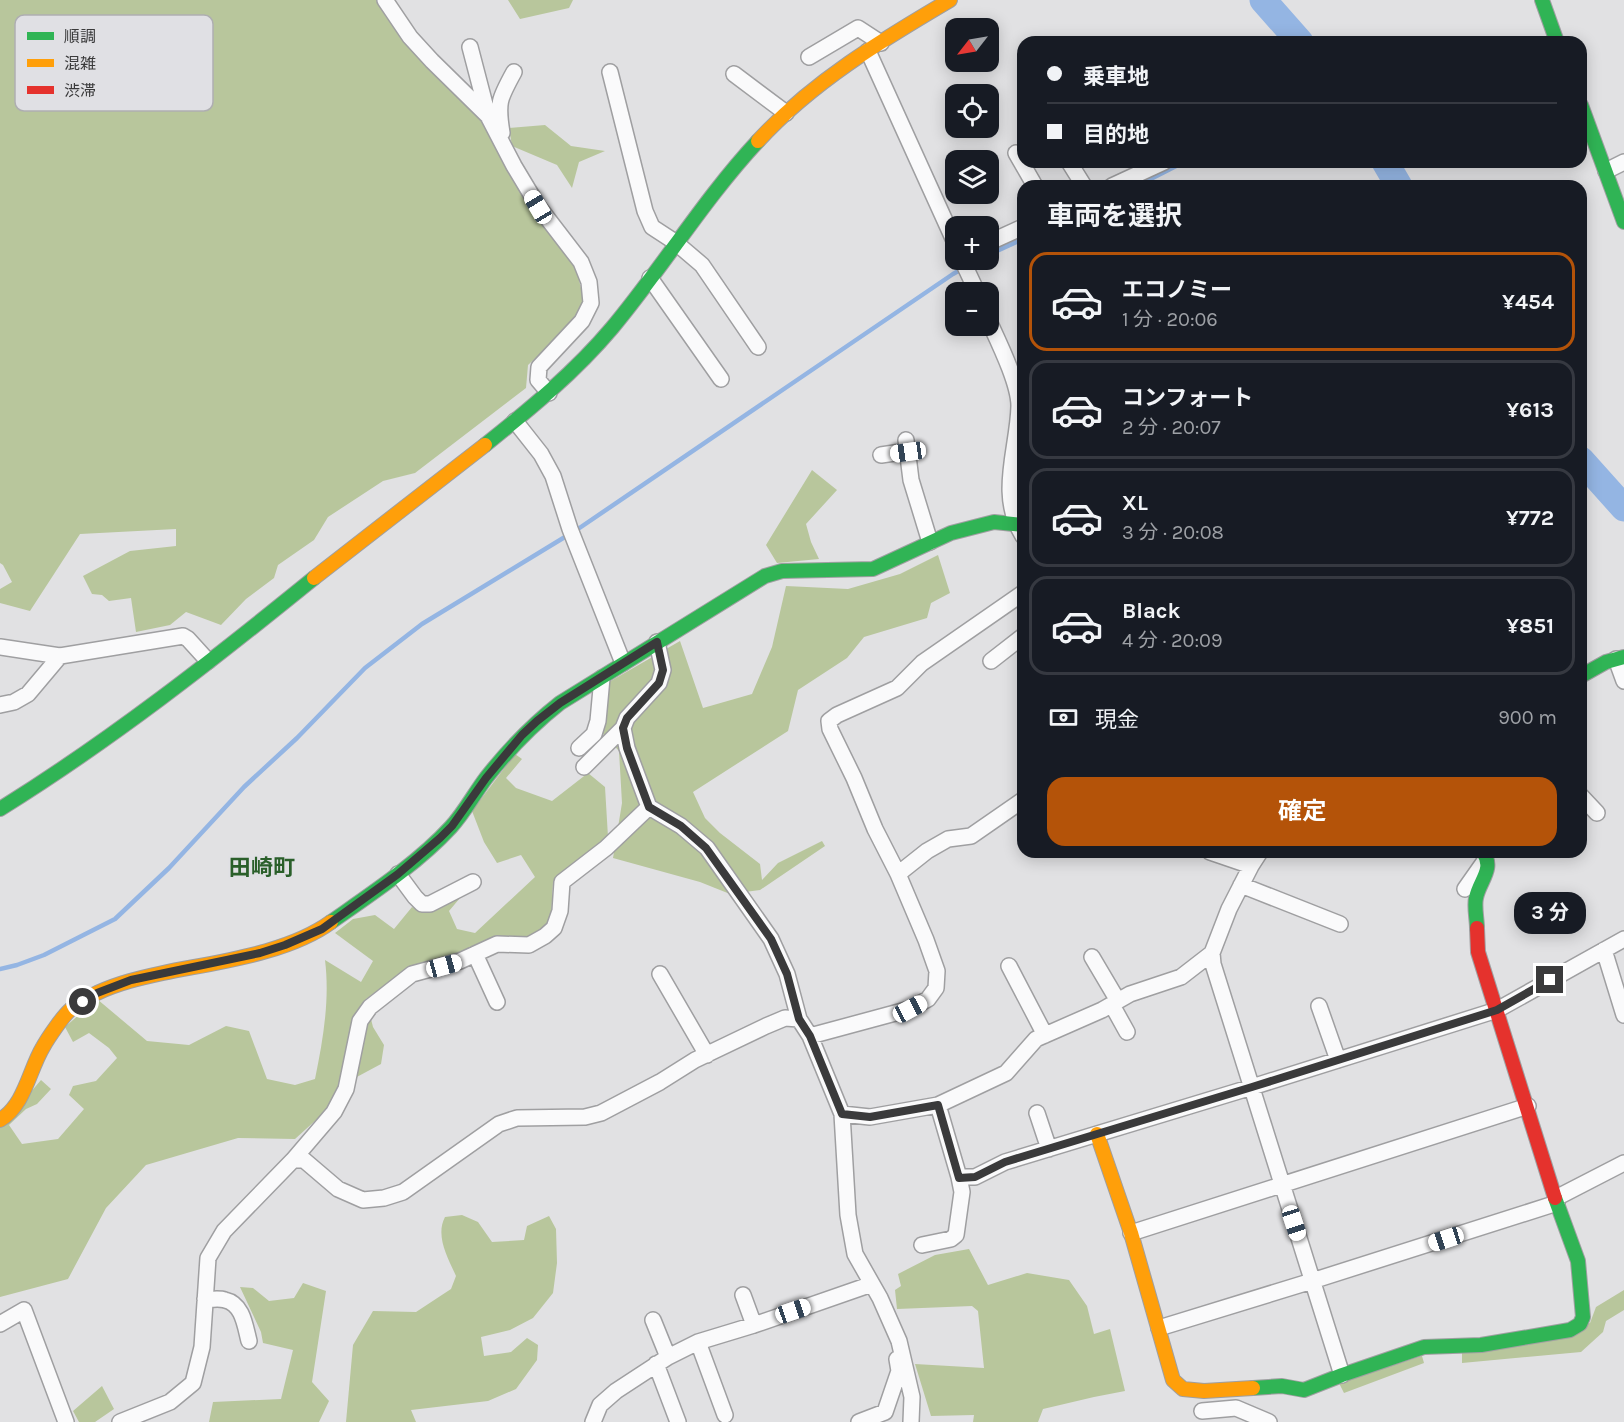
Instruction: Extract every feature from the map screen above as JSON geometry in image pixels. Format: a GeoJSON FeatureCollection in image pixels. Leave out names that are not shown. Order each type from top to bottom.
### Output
{"type":"FeatureCollection","features":[{"type":"Feature","properties":{"kind":"street"},"geometry":{"type":"LineString","coordinates":[[386,0],[410,37],[488,116]]}},
{"type":"Feature","properties":{"kind":"street"},"geometry":{"type":"LineString","coordinates":[[0,809],[104,740],[549,393],[612,328],[675,242],[739,162],[786,113],[815,88],[874,47],[928,5],[950,0]]}},
{"type":"Feature","properties":{"kind":"street"},"geometry":{"type":"LineString","coordinates":[[1542,0],[1555,36]]}},
{"type":"Feature","properties":{"kind":"street"},"geometry":{"type":"LineString","coordinates":[[809,57],[858,28],[874,47],[945,218]]}},
{"type":"Feature","properties":{"kind":"street"},"geometry":{"type":"LineString","coordinates":[[470,47],[488,116],[504,148],[538,207],[581,262],[589,282],[591,303],[582,321],[539,367],[538,380],[549,393]]}},
{"type":"Feature","properties":{"kind":"street"},"geometry":{"type":"LineString","coordinates":[[504,148],[498,111],[502,93],[514,72]]}},
{"type":"Feature","properties":{"kind":"street"},"geometry":{"type":"LineString","coordinates":[[610,72],[645,211],[652,227],[675,242],[702,265],[758,347]]}},
{"type":"Feature","properties":{"kind":"street"},"geometry":{"type":"LineString","coordinates":[[734,74],[786,113]]}},
{"type":"Feature","properties":{"kind":"street"},"geometry":{"type":"LineString","coordinates":[[1587,121],[1624,222]]}},
{"type":"Feature","properties":{"kind":"street"},"geometry":{"type":"LineString","coordinates":[[1606,171],[1624,162]]}},
{"type":"Feature","properties":{"kind":"street"},"geometry":{"type":"LineString","coordinates":[[1124,180],[1150,168]]}},
{"type":"Feature","properties":{"kind":"street"},"geometry":{"type":"LineString","coordinates":[[999,238],[1017,230]]}},
{"type":"Feature","properties":{"kind":"street"},"geometry":{"type":"LineString","coordinates":[[650,278],[721,379]]}},
{"type":"Feature","properties":{"kind":"street"},"geometry":{"type":"LineString","coordinates":[[995,336],[1017,394]]}},
{"type":"Feature","properties":{"kind":"street"},"geometry":{"type":"LineString","coordinates":[[515,421],[541,454],[553,476],[572,534],[623,663]]}},
{"type":"Feature","properties":{"kind":"street"},"geometry":{"type":"LineString","coordinates":[[1017,421],[1009,487],[1017,517]]}},
{"type":"Feature","properties":{"kind":"street"},"geometry":{"type":"LineString","coordinates":[[881,455],[907,446],[911,480],[930,542]]}},
{"type":"Feature","properties":{"kind":"street"},"geometry":{"type":"LineString","coordinates":[[0,1120],[8,1115],[24,1090],[43,1047],[69,1011],[97,993],[131,980],[260,953],[322,929],[398,874],[452,826],[486,778],[522,735],[537,721],[560,703],[765,576],[782,571],[873,569],[951,533],[994,522],[1017,527]]}},
{"type":"Feature","properties":{"kind":"street"},"geometry":{"type":"LineString","coordinates":[[810,1036],[910,1009],[928,999],[936,988],[937,971],[926,940],[898,874],[830,729],[829,721],[837,715],[897,688],[922,663],[1017,597]]}},
{"type":"Feature","properties":{"kind":"street"},"geometry":{"type":"LineString","coordinates":[[0,647],[60,656],[183,636],[208,661]]}},
{"type":"Feature","properties":{"kind":"street"},"geometry":{"type":"LineString","coordinates":[[991,660],[1017,640]]}},
{"type":"Feature","properties":{"kind":"street"},"geometry":{"type":"LineString","coordinates":[[584,766],[623,728],[627,718],[659,683],[663,670],[657,642]]}},
{"type":"Feature","properties":{"kind":"street"},"geometry":{"type":"LineString","coordinates":[[0,705],[14,702],[28,694],[60,656]]}},
{"type":"Feature","properties":{"kind":"street"},"geometry":{"type":"LineString","coordinates":[[1587,673],[1606,662],[1620,658],[1624,681]]}},
{"type":"Feature","properties":{"kind":"street"},"geometry":{"type":"LineString","coordinates":[[579,748],[594,734],[598,721],[602,678]]}},
{"type":"Feature","properties":{"kind":"street"},"geometry":{"type":"LineString","coordinates":[[623,728],[627,748],[649,807],[681,826],[706,848],[771,939],[787,974],[799,1019],[810,1036],[842,1114],[848,1215],[855,1254],[880,1298],[899,1341],[912,1397],[911,1422]]}},
{"type":"Feature","properties":{"kind":"street"},"geometry":{"type":"LineString","coordinates":[[1587,802],[1597,813]]}},
{"type":"Feature","properties":{"kind":"street"},"geometry":{"type":"LineString","coordinates":[[898,874],[927,851],[948,839],[971,836],[1017,804]]}},
{"type":"Feature","properties":{"kind":"street"},"geometry":{"type":"LineString","coordinates":[[120,1422],[170,1402],[193,1383],[202,1347],[208,1258],[224,1231],[293,1160],[334,1112],[346,1089],[360,1021],[370,1006],[412,974],[460,961],[497,944],[529,945],[545,936],[554,928],[560,911],[562,882],[606,848],[649,807]]}},
{"type":"Feature","properties":{"kind":"street"},"geometry":{"type":"LineString","coordinates":[[1228,858],[1251,866]]}},
{"type":"Feature","properties":{"kind":"street"},"geometry":{"type":"LineString","coordinates":[[1256,858],[1229,909],[1212,953],[1212,964],[1342,1375]]}},
{"type":"Feature","properties":{"kind":"street"},"geometry":{"type":"LineString","coordinates":[[1465,889],[1483,858]]}},
{"type":"Feature","properties":{"kind":"street"},"geometry":{"type":"LineString","coordinates":[[1096,1134],[1131,1233],[1173,1380],[1183,1389],[1204,1391],[1282,1386],[1304,1390],[1424,1347],[1481,1345],[1570,1330],[1580,1324],[1583,1317],[1578,1261],[1556,1200],[1478,952],[1476,898],[1488,869],[1486,858]]}},
{"type":"Feature","properties":{"kind":"street"},"geometry":{"type":"LineString","coordinates":[[398,874],[422,904],[430,904],[473,882]]}},
{"type":"Feature","properties":{"kind":"street"},"geometry":{"type":"LineString","coordinates":[[1241,885],[1340,924]]}},
{"type":"Feature","properties":{"kind":"street"},"geometry":{"type":"LineString","coordinates":[[959,1178],[975,1177],[1005,1162],[1497,1010],[1624,939]]}},
{"type":"Feature","properties":{"kind":"street"},"geometry":{"type":"LineString","coordinates":[[1604,950],[1624,1015]]}},
{"type":"Feature","properties":{"kind":"street"},"geometry":{"type":"LineString","coordinates":[[842,1114],[870,1117],[938,1105],[1006,1073],[1036,1039],[1130,994],[1181,977],[1212,953]]}},
{"type":"Feature","properties":{"kind":"street"},"geometry":{"type":"LineString","coordinates":[[472,956],[491,997]]}},
{"type":"Feature","properties":{"kind":"street"},"geometry":{"type":"LineString","coordinates":[[1092,957],[1127,1032]]}},
{"type":"Feature","properties":{"kind":"street"},"geometry":{"type":"LineString","coordinates":[[1009,966],[1045,1035]]}},
{"type":"Feature","properties":{"kind":"street"},"geometry":{"type":"LineString","coordinates":[[660,974],[707,1055]]}},
{"type":"Feature","properties":{"kind":"street"},"geometry":{"type":"LineString","coordinates":[[1319,1006],[1338,1060]]}},
{"type":"Feature","properties":{"kind":"street"},"geometry":{"type":"LineString","coordinates":[[293,1160],[304,1160],[346,1193],[363,1200],[384,1198],[403,1192],[499,1124],[517,1118],[585,1118],[601,1113],[660,1082],[695,1060],[766,1026],[785,1018],[799,1019]]}},
{"type":"Feature","properties":{"kind":"street"},"geometry":{"type":"LineString","coordinates":[[922,1245],[951,1239],[956,1235],[962,1192],[938,1105]]}},
{"type":"Feature","properties":{"kind":"street"},"geometry":{"type":"LineString","coordinates":[[1131,1233],[1528,1107]]}},
{"type":"Feature","properties":{"kind":"street"},"geometry":{"type":"LineString","coordinates":[[1036,1113],[1049,1149]]}},
{"type":"Feature","properties":{"kind":"street"},"geometry":{"type":"LineString","coordinates":[[1159,1328],[1312,1281],[1556,1200],[1624,1163]]}},
{"type":"Feature","properties":{"kind":"street"},"geometry":{"type":"LineString","coordinates":[[593,1422],[600,1405],[616,1391],[662,1360],[698,1342],[872,1284]]}},
{"type":"Feature","properties":{"kind":"street"},"geometry":{"type":"LineString","coordinates":[[743,1295],[754,1325]]}},
{"type":"Feature","properties":{"kind":"street"},"geometry":{"type":"LineString","coordinates":[[205,1299],[225,1300],[236,1305],[249,1341]]}},
{"type":"Feature","properties":{"kind":"street"},"geometry":{"type":"LineString","coordinates":[[0,1324],[24,1310],[66,1422]]}},
{"type":"Feature","properties":{"kind":"street"},"geometry":{"type":"LineString","coordinates":[[653,1320],[678,1422]]}},
{"type":"Feature","properties":{"kind":"street"},"geometry":{"type":"LineString","coordinates":[[859,1422],[884,1417],[898,1371],[899,1341]]}},
{"type":"Feature","properties":{"kind":"street"},"geometry":{"type":"LineString","coordinates":[[698,1342],[725,1415]]}},
{"type":"Feature","properties":{"kind":"street"},"geometry":{"type":"LineString","coordinates":[[1206,1416],[1236,1408],[1269,1422]]}},
{"type":"Feature","properties":{"kind":"green space"},"geometry":{"type":"Polygon","coordinates":[[[0,0],[376,0],[386,17],[483,122],[576,267],[584,301],[573,323],[528,365],[526,388],[415,473],[383,481],[328,517],[314,540],[278,565],[274,578],[246,599],[221,625],[186,612],[170,625],[136,632],[131,598],[109,601],[102,595],[92,594],[83,576],[130,551],[176,546],[176,529],[80,534],[30,611],[0,603],[0,589],[12,582],[0,563],[0,0]]]}},
{"type":"Feature","properties":{"kind":"green space"},"geometry":{"type":"Polygon","coordinates":[[[508,0],[573,0],[569,8],[520,19],[508,0]]]}},
{"type":"Feature","properties":{"kind":"green space"},"geometry":{"type":"Polygon","coordinates":[[[545,125],[571,146],[605,151],[579,162],[572,188],[557,165],[512,146],[509,128],[545,125]]]}},
{"type":"Feature","properties":{"kind":"green space"},"geometry":{"type":"Polygon","coordinates":[[[812,470],[837,490],[806,524],[819,559],[777,563],[766,545],[812,470]]]}},
{"type":"Feature","properties":{"kind":"green space"},"geometry":{"type":"Polygon","coordinates":[[[938,555],[950,593],[931,603],[927,618],[864,637],[847,658],[798,690],[788,731],[693,792],[705,818],[720,833],[760,864],[762,880],[778,863],[822,841],[825,846],[760,890],[730,894],[700,882],[613,858],[622,803],[619,751],[603,734],[609,682],[680,641],[703,708],[752,694],[772,647],[786,586],[848,589],[900,574],[938,555]]]}},
{"type":"Feature","properties":{"kind":"green space"},"geometry":{"type":"Polygon","coordinates":[[[515,754],[522,759],[506,778],[516,788],[552,801],[588,773],[605,787],[608,837],[553,882],[551,918],[541,931],[525,938],[401,973],[366,999],[373,1027],[384,1045],[381,1064],[340,1086],[327,1110],[295,1139],[238,1138],[146,1165],[106,1208],[68,1279],[0,1297],[0,1128],[41,1080],[51,1089],[37,1104],[26,1109],[9,1125],[22,1144],[58,1139],[84,1109],[69,1095],[73,1086],[96,1081],[117,1058],[109,1048],[89,1033],[73,1042],[65,1027],[97,999],[147,1041],[189,1045],[226,1026],[249,1031],[267,1079],[295,1085],[315,1079],[326,1005],[325,960],[361,982],[373,961],[335,933],[353,919],[375,915],[394,929],[412,907],[425,913],[460,898],[449,911],[457,929],[475,933],[535,877],[521,855],[497,863],[484,842],[472,811],[515,754]]]}},
{"type":"Feature","properties":{"kind":"green space"},"geometry":{"type":"Polygon","coordinates":[[[462,1215],[478,1222],[492,1242],[524,1240],[527,1226],[549,1216],[556,1229],[557,1263],[553,1293],[533,1318],[510,1330],[481,1337],[484,1356],[511,1352],[527,1338],[538,1345],[537,1360],[516,1389],[488,1401],[411,1410],[416,1422],[346,1422],[353,1345],[373,1311],[416,1312],[451,1289],[456,1276],[444,1247],[442,1224],[445,1217],[462,1215]]]}},
{"type":"Feature","properties":{"kind":"green space"},"geometry":{"type":"Polygon","coordinates":[[[969,1249],[988,1285],[1027,1273],[1069,1280],[1087,1306],[1094,1334],[1110,1329],[1125,1391],[1043,1409],[1038,1422],[973,1422],[974,1415],[931,1416],[915,1364],[984,1368],[978,1311],[972,1306],[897,1309],[895,1290],[901,1286],[898,1274],[935,1255],[969,1249]]]}},
{"type":"Feature","properties":{"kind":"green space"},"geometry":{"type":"Polygon","coordinates":[[[303,1283],[326,1291],[312,1382],[329,1401],[319,1422],[209,1422],[213,1402],[281,1399],[293,1350],[263,1343],[261,1332],[240,1287],[253,1288],[269,1301],[294,1298],[303,1283]]]}},
{"type":"Feature","properties":{"kind":"green space"},"geometry":{"type":"Polygon","coordinates":[[[1624,1290],[1624,1310],[1606,1321],[1603,1332],[1581,1352],[1462,1363],[1462,1352],[1590,1323],[1596,1307],[1624,1290]]]}},
{"type":"Feature","properties":{"kind":"green space"},"geometry":{"type":"Polygon","coordinates":[[[1422,1356],[1424,1363],[1344,1393],[1339,1383],[1422,1356]]]}},
{"type":"Feature","properties":{"kind":"green space"},"geometry":{"type":"Polygon","coordinates":[[[102,1386],[114,1409],[95,1422],[79,1422],[73,1411],[102,1386]]]}},
{"type":"Feature","properties":{"kind":"waterway"},"geometry":{"type":"LineString","coordinates":[[1263,0],[1295,36]]}},
{"type":"Feature","properties":{"kind":"waterway"},"geometry":{"type":"LineString","coordinates":[[1149,180],[1172,168]]}},
{"type":"Feature","properties":{"kind":"waterway"},"geometry":{"type":"LineString","coordinates":[[1388,168],[1396,180]]}},
{"type":"Feature","properties":{"kind":"waterway"},"geometry":{"type":"LineString","coordinates":[[999,250],[1017,242]]}},
{"type":"Feature","properties":{"kind":"waterway"},"geometry":{"type":"LineString","coordinates":[[0,969],[44,955],[115,919],[169,868],[244,787],[297,738],[365,668],[422,624],[578,529],[960,270]]}},
{"type":"Feature","properties":{"kind":"waterway"},"geometry":{"type":"LineString","coordinates":[[1587,467],[1624,508]]}},
{"type":"Feature","properties":{"kind":"traffic: fast"},"geometry":{"type":"LineString","coordinates":[[1542,0],[1555,36]]}},
{"type":"Feature","properties":{"kind":"traffic: fast"},"geometry":{"type":"LineString","coordinates":[[1587,121],[1624,222]]}},
{"type":"Feature","properties":{"kind":"traffic: fast"},"geometry":{"type":"LineString","coordinates":[[485,445],[552,390],[598,344],[631,305],[738,163],[758,141]]}},
{"type":"Feature","properties":{"kind":"traffic: fast"},"geometry":{"type":"LineString","coordinates":[[331,922],[394,877],[438,840],[456,822],[486,778],[503,758],[530,729],[560,703],[765,576],[782,571],[873,569],[951,533],[994,522],[1017,524]]}},
{"type":"Feature","properties":{"kind":"traffic: fast"},"geometry":{"type":"LineString","coordinates":[[0,809],[122,727],[314,578]]}},
{"type":"Feature","properties":{"kind":"traffic: fast"},"geometry":{"type":"LineString","coordinates":[[1587,673],[1606,662],[1624,657]]}},
{"type":"Feature","properties":{"kind":"traffic: fast"},"geometry":{"type":"LineString","coordinates":[[1477,928],[1476,898],[1487,870],[1486,858]]}},
{"type":"Feature","properties":{"kind":"traffic: fast"},"geometry":{"type":"LineString","coordinates":[[1253,1388],[1282,1386],[1304,1390],[1424,1347],[1481,1345],[1570,1330],[1580,1324],[1583,1317],[1578,1261],[1555,1198]]}},
{"type":"Feature","properties":{"kind":"traffic: slow"},"geometry":{"type":"LineString","coordinates":[[758,141],[801,100],[849,63],[950,0]]}},
{"type":"Feature","properties":{"kind":"traffic: slow"},"geometry":{"type":"LineString","coordinates":[[314,578],[485,445]]}},
{"type":"Feature","properties":{"kind":"traffic: slow"},"geometry":{"type":"LineString","coordinates":[[0,1120],[15,1106],[38,1056],[56,1027],[70,1010],[97,993],[138,979],[272,949],[294,942],[331,922]]}},
{"type":"Feature","properties":{"kind":"traffic: slow"},"geometry":{"type":"LineString","coordinates":[[1097,1134],[1131,1233],[1173,1380],[1183,1389],[1204,1391],[1253,1388]]}},
{"type":"Feature","properties":{"kind":"traffic: jam"},"geometry":{"type":"LineString","coordinates":[[1477,928],[1478,952],[1555,1198]]}},
{"type":"Feature","properties":{"kind":"district","name":"田崎町"},"geometry":{"type":"Point","coordinates":[262,868]}},
{"type":"Feature","properties":{"kind":"route"},"geometry":{"type":"LineString","coordinates":[[83,1002],[97,993],[131,980],[260,953],[322,929],[398,874],[440,838],[452,826],[486,778],[522,735],[537,721],[560,703],[657,642],[663,670],[659,683],[627,718],[623,728],[627,748],[649,807],[681,826],[706,848],[771,939],[787,974],[799,1019],[810,1036],[842,1114],[870,1117],[938,1105],[959,1178],[975,1177],[1005,1162],[1497,1010],[1550,980]]}}]}
